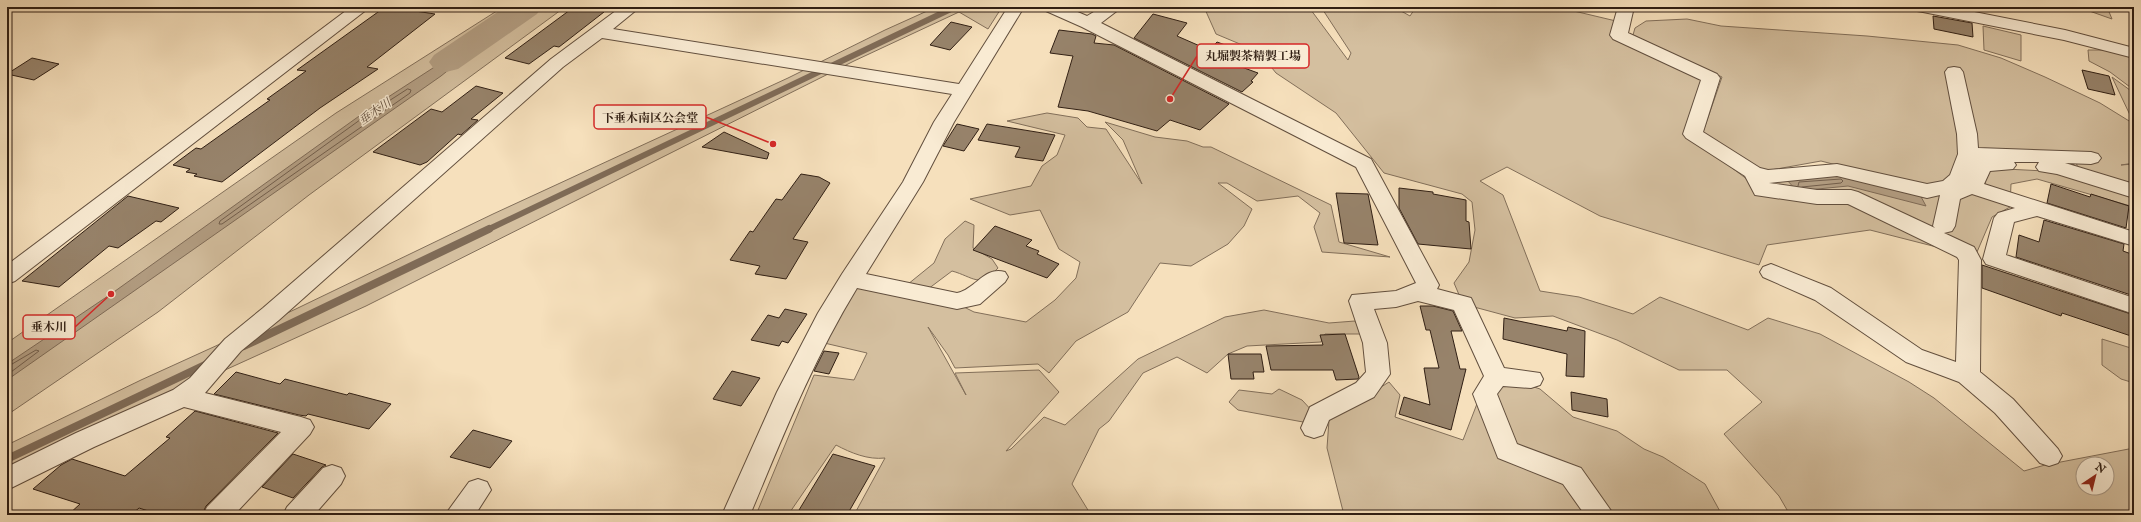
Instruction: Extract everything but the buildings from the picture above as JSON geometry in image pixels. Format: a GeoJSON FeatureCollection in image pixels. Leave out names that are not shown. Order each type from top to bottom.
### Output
{"type":"FeatureCollection","features":[{"type":"Feature","properties":{"kind":"street"},"geometry":{"type":"LineString","coordinates":[[7,276],[362,7]]}},
{"type":"Feature","properties":{"kind":"street"},"geometry":{"type":"LineString","coordinates":[[7,479],[85,440],[182,397],[199,385],[233,344],[271,314],[557,63],[632,7]]}},
{"type":"Feature","properties":{"kind":"street"},"geometry":{"type":"LineString","coordinates":[[736,515],[789,392],[830,313],[850,279],[913,182],[963,90],[1016,7]]}},
{"type":"Feature","properties":{"kind":"street"},"geometry":{"type":"LineString","coordinates":[[1052,7],[1088,23],[1364,164],[1428,284],[1419,293]]}},
{"type":"Feature","properties":{"kind":"street"},"geometry":{"type":"LineString","coordinates":[[1088,23],[1114,7]]}},
{"type":"Feature","properties":{"kind":"street"},"geometry":{"type":"LineString","coordinates":[[1626,7],[1619,35],[1711,78],[1693,134],[1752,172],[1767,177],[1837,170],[1927,191],[1950,186],[1959,178],[1968,154],[1968,134],[1954,72]]}},
{"type":"Feature","properties":{"kind":"street"},"geometry":{"type":"LineString","coordinates":[[1923,7],[2065,34],[2134,53]]}},
{"type":"Feature","properties":{"kind":"street"},"geometry":{"type":"LineString","coordinates":[[597,32],[841,69],[963,90]]}},
{"type":"Feature","properties":{"kind":"street"},"geometry":{"type":"LineString","coordinates":[[1968,154],[2092,158]]}},
{"type":"Feature","properties":{"kind":"street"},"geometry":{"type":"LineString","coordinates":[[1972,187],[1983,164],[2059,168],[2134,191]]}},
{"type":"Feature","properties":{"kind":"street"},"geometry":{"type":"LineString","coordinates":[[1752,172],[1762,190],[1817,197],[1851,197],[1966,252],[1970,260],[1968,376]]}},
{"type":"Feature","properties":{"kind":"street"},"geometry":{"type":"LineString","coordinates":[[1944,226],[1950,195],[1972,187],[2134,239]]}},
{"type":"Feature","properties":{"kind":"street"},"geometry":{"type":"LineString","coordinates":[[2038,209],[2005,218],[1994,259],[2134,306]]}},
{"type":"Feature","properties":{"kind":"street"},"geometry":{"type":"LineString","coordinates":[[1771,272],[1823,294],[1914,356],[1968,376],[2004,406],[2049,456]]}},
{"type":"Feature","properties":{"kind":"street"},"geometry":{"type":"LineString","coordinates":[[850,279],[957,301],[972,298],[997,277]]}},
{"type":"Feature","properties":{"kind":"street"},"geometry":{"type":"LineString","coordinates":[[1314,428],[1319,414],[1365,390],[1378,374],[1375,343],[1360,302],[1380,301],[1419,293],[1463,304],[1496,376]]}},
{"type":"Feature","properties":{"kind":"street"},"geometry":{"type":"LineString","coordinates":[[1496,376],[1531,379]]}},
{"type":"Feature","properties":{"kind":"street"},"geometry":{"type":"LineString","coordinates":[[1496,376],[1485,394],[1507,451],[1572,476],[1600,515]]}},
{"type":"Feature","properties":{"kind":"street"},"geometry":{"type":"LineString","coordinates":[[182,397],[301,427],[217,515]]}},
{"type":"Feature","properties":{"kind":"street"},"geometry":{"type":"LineString","coordinates":[[297,515],[332,476]]}},
{"type":"Feature","properties":{"kind":"street"},"geometry":{"type":"LineString","coordinates":[[459,515],[478,490]]}},
{"type":"Feature","properties":{"kind":"shaded area"},"geometry":{"type":"Polygon","coordinates":[[[503,7],[565,7],[309,195],[158,312],[7,415],[7,343],[336,113],[503,7]]]}},
{"type":"Feature","properties":{"kind":"shaded area"},"geometry":{"type":"Polygon","coordinates":[[[936,7],[1002,7],[988,29],[959,12],[854,61],[366,306],[7,469],[7,445],[141,380],[275,319],[493,214],[788,78],[885,30],[936,7]]]}},
{"type":"Feature","properties":{"kind":"shaded area"},"geometry":{"type":"Polygon","coordinates":[[[1204,7],[1305,7],[1311,10],[1348,60],[1351,53],[1321,7],[1394,7],[1410,16],[1416,7],[1557,7],[1616,21],[1612,38],[1705,77],[1687,134],[1764,192],[1765,188],[1753,172],[1927,191],[1985,186],[1986,168],[2064,172],[2134,193],[2134,207],[2037,179],[2011,184],[2010,207],[1992,217],[1977,252],[1968,255],[1870,230],[1767,245],[1759,265],[1600,216],[1507,167],[1480,181],[1503,195],[1540,291],[1579,297],[1633,314],[1660,297],[1748,330],[1768,318],[1820,334],[1909,382],[1934,398],[2024,471],[2075,459],[2075,496],[2115,496],[2115,456],[2092,456],[2134,448],[2134,515],[1790,515],[1779,496],[1724,434],[1762,402],[1727,370],[1679,370],[1617,340],[1553,316],[1515,318],[1463,304],[1454,283],[1469,262],[1475,230],[1472,202],[1462,194],[1384,173],[1336,113],[1276,73],[1259,52],[1216,34],[1204,7]]]}},
{"type":"Feature","properties":{"kind":"shaded area"},"geometry":{"type":"Polygon","coordinates":[[[2078,7],[2107,7],[2112,19],[2078,7]]]}},
{"type":"Feature","properties":{"kind":"shaded area"},"geometry":{"type":"Polygon","coordinates":[[[1687,19],[1721,26],[1867,36],[1958,45],[2001,58],[2100,103],[2134,124],[2134,163],[2121,165],[2134,164],[2134,185],[2078,169],[2075,158],[1983,154],[1934,190],[1821,161],[1760,172],[1703,132],[1722,77],[1633,35],[1635,28],[1646,21],[1687,19]]]}},
{"type":"Feature","properties":{"kind":"shaded area"},"geometry":{"type":"Polygon","coordinates":[[[1983,26],[2021,35],[2021,61],[1984,50],[1983,26]]]}},
{"type":"Feature","properties":{"kind":"shaded area"},"geometry":{"type":"Polygon","coordinates":[[[2088,50],[2113,50],[2134,56],[2134,90],[2110,72],[2089,61],[2088,50]]]}},
{"type":"Feature","properties":{"kind":"shaded area"},"geometry":{"type":"Polygon","coordinates":[[[2112,77],[2134,93],[2134,119],[2130,115],[2112,77]]]}},
{"type":"Feature","properties":{"kind":"shaded area"},"geometry":{"type":"Polygon","coordinates":[[[1047,113],[1078,118],[1087,127],[1106,129],[1142,184],[1123,140],[1105,122],[1155,137],[1187,141],[1203,147],[1211,147],[1331,205],[1339,242],[1390,257],[1322,252],[1314,227],[1320,213],[1298,196],[1257,201],[1227,183],[1218,183],[1252,209],[1244,226],[1228,244],[1191,266],[1160,263],[1128,312],[1076,341],[1049,373],[1038,364],[955,368],[948,355],[928,327],[966,395],[955,373],[1039,370],[1059,392],[1006,451],[1011,449],[1044,417],[1065,425],[1138,359],[1225,317],[1264,310],[1329,323],[1355,321],[1363,334],[1325,334],[1321,342],[1247,346],[1228,354],[1207,373],[1177,357],[1143,373],[1109,421],[1099,429],[1072,484],[1091,515],[854,515],[885,458],[872,458],[860,455],[836,445],[788,515],[756,515],[814,375],[854,380],[867,353],[820,342],[857,280],[897,293],[934,263],[945,239],[965,221],[974,225],[973,248],[992,259],[998,268],[986,278],[981,280],[976,280],[952,271],[928,289],[974,312],[1026,322],[1055,300],[1076,278],[1080,262],[1059,249],[1040,210],[1010,215],[970,199],[1031,186],[1042,166],[1057,155],[1065,135],[1007,121],[1047,113]]]}},
{"type":"Feature","properties":{"kind":"shaded area"},"geometry":{"type":"Polygon","coordinates":[[[2102,339],[2134,349],[2134,383],[2121,379],[2102,365],[2102,339]]]}},
{"type":"Feature","properties":{"kind":"shaded area"},"geometry":{"type":"Polygon","coordinates":[[[1511,379],[1540,389],[1573,417],[1617,431],[1644,449],[1663,457],[1705,484],[1722,515],[1344,515],[1327,448],[1329,420],[1389,382],[1400,395],[1395,417],[1463,440],[1480,396],[1511,379]]]}},
{"type":"Feature","properties":{"kind":"shaded area"},"geometry":{"type":"Polygon","coordinates":[[[1279,389],[1302,400],[1314,413],[1303,422],[1238,410],[1229,402],[1239,390],[1272,394],[1279,389]]]}},
{"type":"Feature","properties":{"kind":"water"},"geometry":{"type":"Polygon","coordinates":[[[527,7],[441,76],[7,380],[7,364],[111,294],[362,114],[527,7]]]}},
{"type":"Feature","properties":{"kind":"water"},"geometry":{"type":"Polygon","coordinates":[[[1841,175],[1919,193],[1926,206],[1848,186],[1797,191],[1786,179],[1841,175]]]}},
{"type":"Feature","properties":{"kind":"waterway","name":"垂木川"},"geometry":{"type":"LineString","coordinates":[[446,62],[526,7]]}},
{"type":"Feature","properties":{"kind":"waterway"},"geometry":{"type":"LineString","coordinates":[[487,230],[955,7]]}},
{"type":"Feature","properties":{"kind":"waterway"},"geometry":{"type":"LineString","coordinates":[[244,346],[489,229]]}},
{"type":"Feature","properties":{"kind":"waterway"},"geometry":{"type":"LineString","coordinates":[[7,459],[207,364]]}},
{"type":"Feature","properties":{"kind":"place","name":"丸堀製茶精製工場"},"geometry":{"type":"Point","coordinates":[1170,99]}},
{"type":"Feature","properties":{"kind":"place","name":"下垂木南区公会堂"},"geometry":{"type":"Point","coordinates":[773,144]}},
{"type":"Feature","properties":{"kind":"place","name":"垂木川"},"geometry":{"type":"Point","coordinates":[111,294]}}]}
